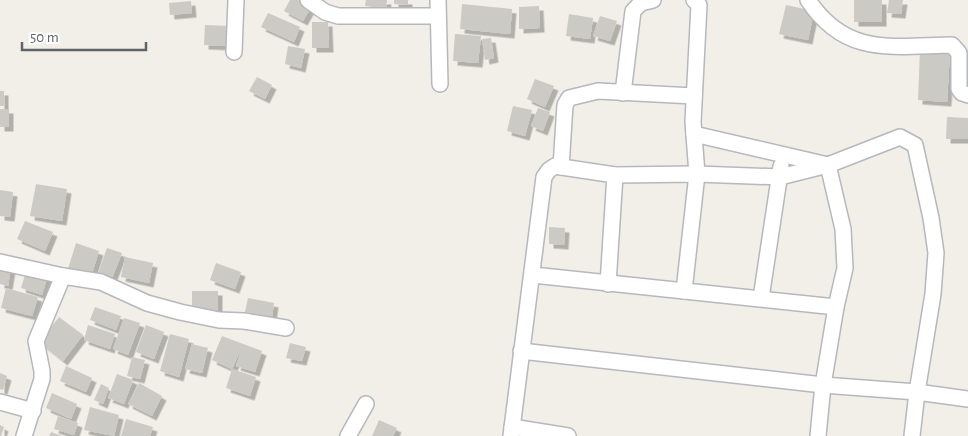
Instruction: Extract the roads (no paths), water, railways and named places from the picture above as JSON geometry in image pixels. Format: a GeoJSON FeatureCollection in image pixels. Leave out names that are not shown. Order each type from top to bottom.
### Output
{"type":"FeatureCollection","features":[{"type":"Feature","properties":{"kind":"street"},"geometry":{"type":"LineString","coordinates":[[234,52],[236,0]]}},
{"type":"Feature","properties":{"kind":"street"},"geometry":{"type":"LineString","coordinates":[[308,0],[325,12],[338,16],[438,16]]}},
{"type":"Feature","properties":{"kind":"street"},"geometry":{"type":"LineString","coordinates":[[438,0],[440,84]]}},
{"type":"Feature","properties":{"kind":"street"},"geometry":{"type":"LineString","coordinates":[[623,93],[633,10],[641,3],[653,0]]}},
{"type":"Feature","properties":{"kind":"street"},"geometry":{"type":"LineString","coordinates":[[684,291],[697,174],[694,96],[699,5],[694,0]]}},
{"type":"Feature","properties":{"kind":"street"},"geometry":{"type":"LineString","coordinates":[[808,0],[816,13],[836,32],[850,39],[880,46],[952,46],[959,53],[959,89],[962,93],[968,95]]}},
{"type":"Feature","properties":{"kind":"street"},"geometry":{"type":"LineString","coordinates":[[561,166],[565,106],[569,98],[598,92],[694,96]]}},
{"type":"Feature","properties":{"kind":"street"},"geometry":{"type":"LineString","coordinates":[[694,134],[828,165]]}},
{"type":"Feature","properties":{"kind":"street"},"geometry":{"type":"LineString","coordinates":[[568,436],[512,432],[521,351],[534,275],[544,177],[549,170],[555,166],[561,166],[615,175],[697,174],[780,177],[828,165],[900,137],[915,145],[931,218],[936,253],[933,294],[912,436]]}},
{"type":"Feature","properties":{"kind":"street"},"geometry":{"type":"LineString","coordinates":[[761,298],[782,154]]}},
{"type":"Feature","properties":{"kind":"street"},"geometry":{"type":"LineString","coordinates":[[818,436],[823,385],[836,307],[845,268],[846,249],[828,165]]}},
{"type":"Feature","properties":{"kind":"street"},"geometry":{"type":"LineString","coordinates":[[608,284],[615,175]]}},
{"type":"Feature","properties":{"kind":"street"},"geometry":{"type":"LineString","coordinates":[[0,262],[101,282],[147,303],[180,312],[219,320],[244,321],[286,328]]}},
{"type":"Feature","properties":{"kind":"street"},"geometry":{"type":"LineString","coordinates":[[534,275],[836,307]]}},
{"type":"Feature","properties":{"kind":"street"},"geometry":{"type":"LineString","coordinates":[[24,436],[33,411],[42,371],[36,342],[63,276]]}},
{"type":"Feature","properties":{"kind":"street"},"geometry":{"type":"LineString","coordinates":[[521,351],[823,385],[917,392],[968,399]]}},
{"type":"Feature","properties":{"kind":"street"},"geometry":{"type":"LineString","coordinates":[[0,402],[33,411]]}},
{"type":"Feature","properties":{"kind":"street"},"geometry":{"type":"LineString","coordinates":[[348,436],[366,404]]}}]}
